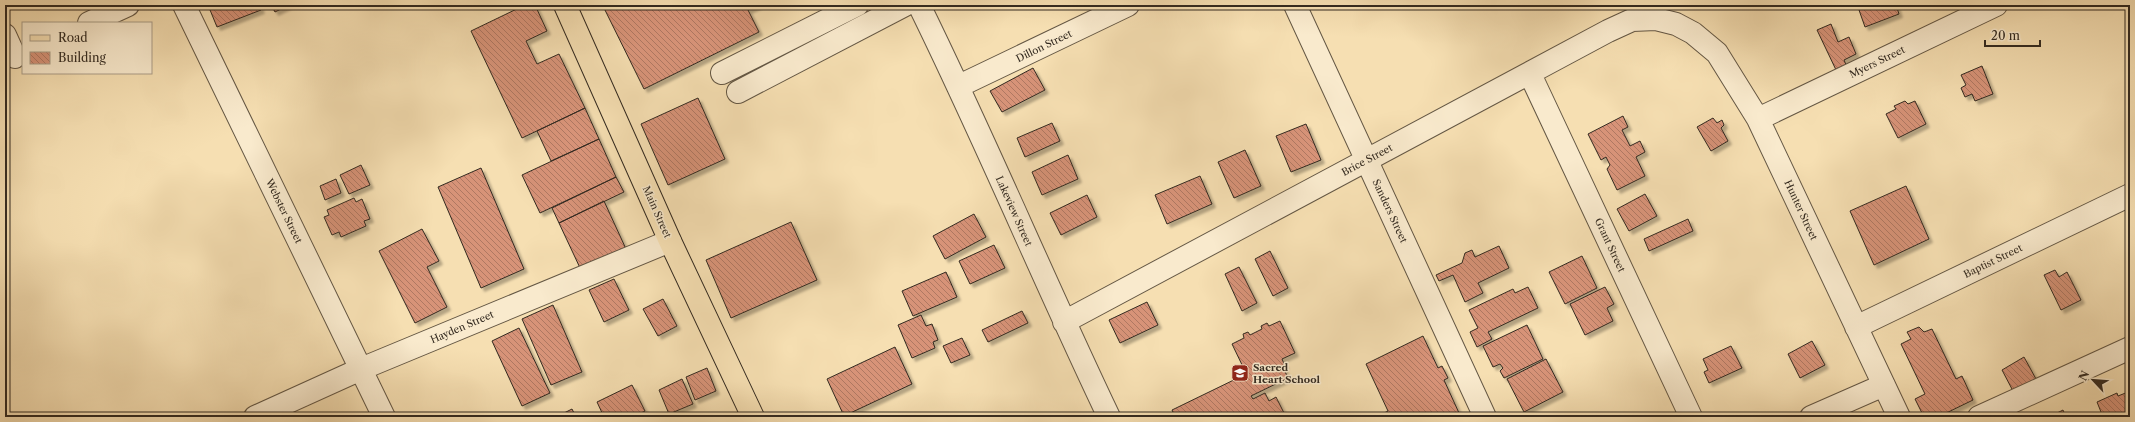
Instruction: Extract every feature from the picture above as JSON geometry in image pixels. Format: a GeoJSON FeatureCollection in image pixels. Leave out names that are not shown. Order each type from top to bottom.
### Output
{"type":"FeatureCollection","features":[{"type":"Feature","properties":{"kind":"main road","name":"Main Street"},"geometry":{"type":"LineString","coordinates":[[570,7],[670,241],[753,417]]}},
{"type":"Feature","properties":{"kind":"street"},"geometry":{"type":"LineString","coordinates":[[91,22],[128,5]]}},
{"type":"Feature","properties":{"kind":"street","name":"Webster Street"},"geometry":{"type":"LineString","coordinates":[[184,5],[384,417]]}},
{"type":"Feature","properties":{"kind":"street"},"geometry":{"type":"LineString","coordinates":[[722,72],[857,5]]}},
{"type":"Feature","properties":{"kind":"street"},"geometry":{"type":"LineString","coordinates":[[738,92],[905,5]]}},
{"type":"Feature","properties":{"kind":"street","name":"Lakeview Street"},"geometry":{"type":"LineString","coordinates":[[919,5],[959,86],[1064,322],[1109,417]]}},
{"type":"Feature","properties":{"kind":"street","name":"Dillon Street"},"geometry":{"type":"LineString","coordinates":[[959,86],[1128,5]]}},
{"type":"Feature","properties":{"kind":"street","name":"Sanders Street"},"geometry":{"type":"LineString","coordinates":[[1295,5],[1485,417]]}},
{"type":"Feature","properties":{"kind":"street","name":"Myers Street"},"geometry":{"type":"LineString","coordinates":[[1758,119],[1996,5]]}},
{"type":"Feature","properties":{"kind":"street","name":"Brice Street"},"geometry":{"type":"LineString","coordinates":[[1064,322],[1608,31],[1632,20],[1656,19],[1676,24]]}},
{"type":"Feature","properties":{"kind":"street","name":"Hunter Street"},"geometry":{"type":"LineString","coordinates":[[1676,24],[1693,33],[1717,54],[1758,119],[1899,417]]}},
{"type":"Feature","properties":{"kind":"street"},"geometry":{"type":"LineString","coordinates":[[5,35],[14,57]]}},
{"type":"Feature","properties":{"kind":"street","name":"Grant Street"},"geometry":{"type":"LineString","coordinates":[[1530,74],[1691,417]]}},
{"type":"Feature","properties":{"kind":"street","name":"Baptist Street"},"geometry":{"type":"LineString","coordinates":[[1856,327],[2130,195]]}},
{"type":"Feature","properties":{"kind":"street","name":"Hayden Street"},"geometry":{"type":"LineString","coordinates":[[255,417],[361,369],[670,241]]}},
{"type":"Feature","properties":{"kind":"street"},"geometry":{"type":"LineString","coordinates":[[1979,417],[2130,348]]}},
{"type":"Feature","properties":{"kind":"street"},"geometry":{"type":"LineString","coordinates":[[1811,417],[1884,385]]}},
{"type":"Feature","properties":{"kind":"building"},"geometry":{"type":"Polygon","coordinates":[[[208,5],[259,5],[261,10],[217,27],[208,5]]]}},
{"type":"Feature","properties":{"kind":"building"},"geometry":{"type":"Polygon","coordinates":[[[271,5],[289,5],[275,12],[271,5]]]}},
{"type":"Feature","properties":{"kind":"building"},"geometry":{"type":"Polygon","coordinates":[[[525,5],[535,5],[547,31],[526,41],[537,64],[559,54],[585,108],[522,138],[471,31],[525,5]]]}},
{"type":"Feature","properties":{"kind":"building"},"geometry":{"type":"Polygon","coordinates":[[[759,5],[748,10],[759,32],[644,89],[603,6],[759,5]]]}},
{"type":"Feature","properties":{"kind":"building"},"geometry":{"type":"Polygon","coordinates":[[[1873,5],[1896,5],[1899,14],[1865,27],[1859,10],[1873,5]]]}},
{"type":"Feature","properties":{"kind":"building"},"geometry":{"type":"Polygon","coordinates":[[[1831,24],[1838,42],[1849,37],[1856,54],[1844,60],[1847,67],[1837,72],[1817,30],[1831,24]]]}},
{"type":"Feature","properties":{"kind":"building"},"geometry":{"type":"Polygon","coordinates":[[[1982,66],[1993,94],[1975,101],[1972,94],[1965,97],[1961,88],[1966,85],[1961,75],[1982,66]]]}},
{"type":"Feature","properties":{"kind":"building"},"geometry":{"type":"Polygon","coordinates":[[[1033,68],[1045,90],[1002,112],[990,91],[1033,68]]]}},
{"type":"Feature","properties":{"kind":"building"},"geometry":{"type":"Polygon","coordinates":[[[698,98],[725,159],[668,185],[641,124],[698,98]]]}},
{"type":"Feature","properties":{"kind":"building"},"geometry":{"type":"Polygon","coordinates":[[[1905,101],[1908,104],[1915,101],[1926,124],[1898,138],[1886,114],[1896,109],[1894,106],[1905,101]]]}},
{"type":"Feature","properties":{"kind":"building"},"geometry":{"type":"Polygon","coordinates":[[[585,108],[599,139],[551,161],[537,131],[585,108]]]}},
{"type":"Feature","properties":{"kind":"building"},"geometry":{"type":"Polygon","coordinates":[[[1623,116],[1628,127],[1622,130],[1630,146],[1640,141],[1645,152],[1636,157],[1645,176],[1617,190],[1607,169],[1610,165],[1606,157],[1601,160],[1588,134],[1623,116]]]}},
{"type":"Feature","properties":{"kind":"building"},"geometry":{"type":"Polygon","coordinates":[[[1713,118],[1717,123],[1722,120],[1724,125],[1721,128],[1728,141],[1711,151],[1697,127],[1713,118]]]}},
{"type":"Feature","properties":{"kind":"building"},"geometry":{"type":"Polygon","coordinates":[[[1052,123],[1060,141],[1025,157],[1017,138],[1052,123]]]}},
{"type":"Feature","properties":{"kind":"building"},"geometry":{"type":"Polygon","coordinates":[[[1306,124],[1321,160],[1291,172],[1276,136],[1306,124]]]}},
{"type":"Feature","properties":{"kind":"building"},"geometry":{"type":"Polygon","coordinates":[[[599,139],[616,177],[540,213],[522,175],[599,139]]]}},
{"type":"Feature","properties":{"kind":"building"},"geometry":{"type":"Polygon","coordinates":[[[1245,150],[1261,186],[1234,198],[1218,162],[1245,150]]]}},
{"type":"Feature","properties":{"kind":"building"},"geometry":{"type":"Polygon","coordinates":[[[1068,155],[1078,179],[1042,195],[1032,172],[1068,155]]]}},
{"type":"Feature","properties":{"kind":"building"},"geometry":{"type":"Polygon","coordinates":[[[361,165],[370,185],[349,194],[340,175],[361,165]]]}},
{"type":"Feature","properties":{"kind":"building"},"geometry":{"type":"Polygon","coordinates":[[[481,168],[524,269],[481,288],[438,187],[481,168]]]}},
{"type":"Feature","properties":{"kind":"building"},"geometry":{"type":"Polygon","coordinates":[[[1200,176],[1212,204],[1167,224],[1155,195],[1200,176]]]}},
{"type":"Feature","properties":{"kind":"building"},"geometry":{"type":"Polygon","coordinates":[[[616,177],[624,192],[559,223],[552,208],[616,177]]]}},
{"type":"Feature","properties":{"kind":"building"},"geometry":{"type":"Polygon","coordinates":[[[336,179],[341,193],[325,200],[320,186],[336,179]]]}},
{"type":"Feature","properties":{"kind":"building"},"geometry":{"type":"Polygon","coordinates":[[[1906,186],[1929,239],[1874,265],[1850,211],[1906,186]]]}},
{"type":"Feature","properties":{"kind":"building"},"geometry":{"type":"Polygon","coordinates":[[[1645,194],[1657,216],[1629,231],[1617,209],[1645,194]]]}},
{"type":"Feature","properties":{"kind":"building"},"geometry":{"type":"Polygon","coordinates":[[[1087,195],[1097,217],[1061,235],[1050,213],[1087,195]]]}},
{"type":"Feature","properties":{"kind":"building"},"geometry":{"type":"Polygon","coordinates":[[[354,198],[356,202],[362,199],[370,219],[364,221],[366,226],[341,237],[339,232],[332,235],[324,217],[329,215],[327,210],[354,198]]]}},
{"type":"Feature","properties":{"kind":"building"},"geometry":{"type":"Polygon","coordinates":[[[604,201],[626,249],[581,270],[559,223],[604,201]]]}},
{"type":"Feature","properties":{"kind":"building"},"geometry":{"type":"Polygon","coordinates":[[[974,214],[986,237],[945,259],[933,236],[974,214]]]}},
{"type":"Feature","properties":{"kind":"building"},"geometry":{"type":"Polygon","coordinates":[[[1688,219],[1693,231],[1649,251],[1644,239],[1688,219]]]}},
{"type":"Feature","properties":{"kind":"building"},"geometry":{"type":"Polygon","coordinates":[[[791,222],[817,280],[731,318],[706,260],[791,222]]]}},
{"type":"Feature","properties":{"kind":"building"},"geometry":{"type":"Polygon","coordinates":[[[422,229],[439,261],[427,267],[447,307],[415,323],[379,251],[422,229]]]}},
{"type":"Feature","properties":{"kind":"building"},"geometry":{"type":"Polygon","coordinates":[[[994,245],[1005,268],[970,284],[959,261],[994,245]]]}},
{"type":"Feature","properties":{"kind":"building"},"geometry":{"type":"Polygon","coordinates":[[[1499,246],[1509,268],[1478,283],[1483,293],[1465,302],[1453,275],[1439,281],[1436,275],[1462,263],[1465,253],[1472,250],[1475,257],[1499,246]]]}},
{"type":"Feature","properties":{"kind":"building"},"geometry":{"type":"Polygon","coordinates":[[[1270,251],[1288,288],[1273,296],[1255,259],[1270,251]]]}},
{"type":"Feature","properties":{"kind":"building"},"geometry":{"type":"Polygon","coordinates":[[[1582,256],[1597,288],[1565,304],[1549,272],[1582,256]]]}},
{"type":"Feature","properties":{"kind":"building"},"geometry":{"type":"Polygon","coordinates":[[[1239,267],[1257,303],[1242,311],[1225,274],[1239,267]]]}},
{"type":"Feature","properties":{"kind":"building"},"geometry":{"type":"Polygon","coordinates":[[[2055,270],[2059,277],[2067,272],[2081,300],[2061,310],[2044,275],[2055,270]]]}},
{"type":"Feature","properties":{"kind":"building"},"geometry":{"type":"Polygon","coordinates":[[[946,272],[957,297],[913,316],[902,291],[946,272]]]}},
{"type":"Feature","properties":{"kind":"building"},"geometry":{"type":"Polygon","coordinates":[[[614,279],[629,310],[604,322],[589,290],[614,279]]]}},
{"type":"Feature","properties":{"kind":"building"},"geometry":{"type":"Polygon","coordinates":[[[1528,287],[1538,308],[1488,332],[1492,339],[1477,347],[1470,332],[1478,328],[1469,310],[1513,289],[1515,293],[1528,287]]]}},
{"type":"Feature","properties":{"kind":"building"},"geometry":{"type":"Polygon","coordinates":[[[1605,287],[1614,304],[1607,308],[1613,321],[1585,335],[1570,304],[1605,287]]]}},
{"type":"Feature","properties":{"kind":"building"},"geometry":{"type":"Polygon","coordinates":[[[663,299],[677,326],[658,336],[643,309],[663,299]]]}},
{"type":"Feature","properties":{"kind":"building"},"geometry":{"type":"Polygon","coordinates":[[[1147,302],[1158,325],[1120,343],[1109,320],[1147,302]]]}},
{"type":"Feature","properties":{"kind":"building"},"geometry":{"type":"Polygon","coordinates":[[[553,305],[582,372],[551,385],[522,319],[553,305]]]}},
{"type":"Feature","properties":{"kind":"building"},"geometry":{"type":"Polygon","coordinates":[[[1022,311],[1028,323],[988,342],[982,330],[1022,311]]]}},
{"type":"Feature","properties":{"kind":"building"},"geometry":{"type":"Polygon","coordinates":[[[921,315],[926,326],[932,324],[938,340],[933,342],[935,348],[912,358],[898,325],[921,315]]]}},
{"type":"Feature","properties":{"kind":"building"},"geometry":{"type":"Polygon","coordinates":[[[1280,321],[1295,353],[1282,359],[1285,366],[1283,367],[1288,378],[1251,396],[1253,399],[1265,393],[1269,401],[1276,397],[1286,417],[1175,417],[1172,410],[1242,376],[1240,373],[1245,371],[1232,344],[1244,338],[1243,334],[1248,332],[1250,335],[1262,329],[1261,326],[1267,323],[1269,326],[1280,321]]]}},
{"type":"Feature","properties":{"kind":"building"},"geometry":{"type":"Polygon","coordinates":[[[1527,325],[1543,359],[1504,378],[1500,371],[1503,368],[1500,364],[1493,367],[1483,346],[1527,325]]]}},
{"type":"Feature","properties":{"kind":"building"},"geometry":{"type":"Polygon","coordinates":[[[1919,327],[1924,332],[1932,329],[1956,379],[1962,376],[1973,400],[1938,417],[1924,417],[1915,399],[1925,394],[1901,344],[1911,339],[1907,332],[1919,327]]]}},
{"type":"Feature","properties":{"kind":"building"},"geometry":{"type":"Polygon","coordinates":[[[519,328],[550,393],[522,406],[492,341],[519,328]]]}},
{"type":"Feature","properties":{"kind":"building"},"geometry":{"type":"Polygon","coordinates":[[[1423,336],[1438,368],[1442,366],[1448,378],[1444,380],[1459,413],[1454,417],[1376,417],[1388,411],[1366,364],[1423,336]]]}},
{"type":"Feature","properties":{"kind":"building"},"geometry":{"type":"Polygon","coordinates":[[[962,338],[970,355],[951,363],[943,346],[962,338]]]}},
{"type":"Feature","properties":{"kind":"building"},"geometry":{"type":"Polygon","coordinates":[[[1812,341],[1825,365],[1800,378],[1788,354],[1812,341]]]}},
{"type":"Feature","properties":{"kind":"building"},"geometry":{"type":"Polygon","coordinates":[[[1731,346],[1742,368],[1709,383],[1704,372],[1708,370],[1703,359],[1731,346]]]}},
{"type":"Feature","properties":{"kind":"building"},"geometry":{"type":"Polygon","coordinates":[[[895,347],[912,384],[844,416],[827,379],[895,347]]]}},
{"type":"Feature","properties":{"kind":"building"},"geometry":{"type":"Polygon","coordinates":[[[2024,357],[2036,379],[2013,391],[2002,370],[2024,357]]]}},
{"type":"Feature","properties":{"kind":"building"},"geometry":{"type":"Polygon","coordinates":[[[1546,359],[1563,392],[1524,412],[1507,379],[1546,359]]]}},
{"type":"Feature","properties":{"kind":"building"},"geometry":{"type":"Polygon","coordinates":[[[707,368],[716,391],[695,400],[686,377],[707,368]]]}},
{"type":"Feature","properties":{"kind":"building"},"geometry":{"type":"Polygon","coordinates":[[[682,379],[693,404],[669,414],[659,390],[682,379]]]}},
{"type":"Feature","properties":{"kind":"building"},"geometry":{"type":"Polygon","coordinates":[[[632,385],[645,411],[633,417],[604,417],[597,402],[632,385]]]}},
{"type":"Feature","properties":{"kind":"building"},"geometry":{"type":"Polygon","coordinates":[[[2128,392],[2130,414],[2123,417],[2103,417],[2097,402],[2117,393],[2118,396],[2128,392]]]}},
{"type":"Feature","properties":{"kind":"building"},"geometry":{"type":"Polygon","coordinates":[[[572,409],[576,417],[556,417],[572,409]]]}},
{"type":"Feature","properties":{"kind":"building"},"geometry":{"type":"Polygon","coordinates":[[[2063,410],[2066,417],[2049,417],[2063,410]]]}},
{"type":"Feature","properties":{"kind":"place","name":"Sacred Heart School"},"geometry":{"type":"Point","coordinates":[1240,373]}}]}
